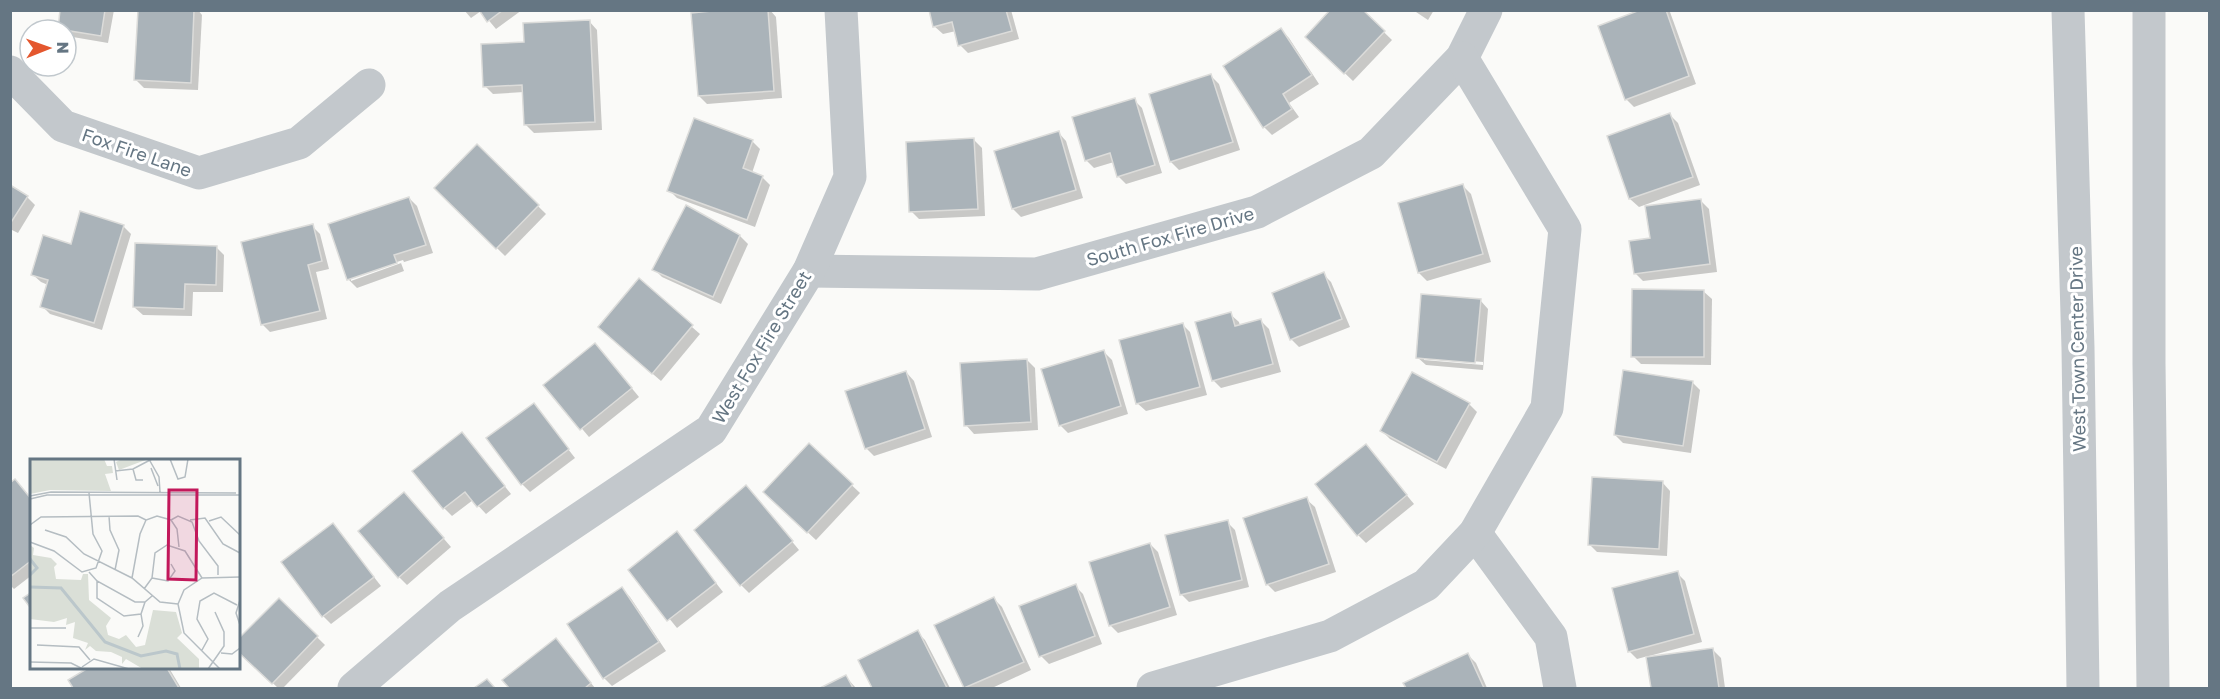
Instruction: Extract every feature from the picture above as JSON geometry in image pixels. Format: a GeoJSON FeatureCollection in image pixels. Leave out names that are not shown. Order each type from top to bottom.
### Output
{"type":"FeatureCollection","features":[{"type":"Feature","properties":{"kind":"street","name":"West Fox Fire Street"},"geometry":{"type":"LineString","coordinates":[[354,688],[450,606],[711,430],[809,271],[850,177],[841,10]]}},
{"type":"Feature","properties":{"kind":"street","name":"South Fox Fire Drive"},"geometry":{"type":"LineString","coordinates":[[809,271],[1037,274],[1257,212],[1371,153],[1462,58],[1486,10]]}},
{"type":"Feature","properties":{"kind":"street","name":"West Town Center Drive"},"geometry":{"type":"LineString","coordinates":[[2068,10],[2078,359],[2083,688]]}},
{"type":"Feature","properties":{"kind":"street"},"geometry":{"type":"LineString","coordinates":[[2149,10],[2149,351],[2154,688]]}},
{"type":"Feature","properties":{"kind":"street"},"geometry":{"type":"LineString","coordinates":[[1153,688],[1329,636],[1426,585],[1475,533],[1547,408],[1565,229],[1462,58]]}},
{"type":"Feature","properties":{"kind":"street","name":"Fox Fire Lane"},"geometry":{"type":"LineString","coordinates":[[10,72],[63,126],[199,173],[299,143],[369,85]]}},
{"type":"Feature","properties":{"kind":"street"},"geometry":{"type":"LineString","coordinates":[[1475,533],[1551,637],[1560,688]]}},
{"type":"Feature","properties":{"kind":"building"},"geometry":{"type":"Polygon","coordinates":[[[60,10],[105,10],[101,36],[78,32],[78,18],[59,18],[60,10]]]}},
{"type":"Feature","properties":{"kind":"building"},"geometry":{"type":"Polygon","coordinates":[[[138,10],[194,10],[191,83],[134,80],[138,10]]]}},
{"type":"Feature","properties":{"kind":"building"},"geometry":{"type":"Polygon","coordinates":[[[479,10],[503,10],[487,22],[479,10]]]}},
{"type":"Feature","properties":{"kind":"building"},"geometry":{"type":"Polygon","coordinates":[[[768,10],[774,91],[698,96],[691,13],[768,10]]]}},
{"type":"Feature","properties":{"kind":"building"},"geometry":{"type":"Polygon","coordinates":[[[929,10],[1006,10],[1012,31],[958,46],[952,22],[933,27],[929,10]]]}},
{"type":"Feature","properties":{"kind":"building"},"geometry":{"type":"Polygon","coordinates":[[[1330,10],[1363,10],[1385,31],[1344,74],[1305,37],[1330,10]]]}},
{"type":"Feature","properties":{"kind":"building"},"geometry":{"type":"Polygon","coordinates":[[[1640,10],[1666,10],[1689,76],[1625,100],[1598,26],[1640,10]]]}},
{"type":"Feature","properties":{"kind":"building"},"geometry":{"type":"Polygon","coordinates":[[[590,20],[595,122],[524,125],[522,85],[483,87],[481,44],[524,42],[523,23],[590,20]]]}},
{"type":"Feature","properties":{"kind":"building"},"geometry":{"type":"Polygon","coordinates":[[[1281,28],[1312,75],[1283,94],[1292,109],[1263,128],[1223,66],[1281,28]]]}},
{"type":"Feature","properties":{"kind":"building"},"geometry":{"type":"Polygon","coordinates":[[[1211,74],[1233,142],[1170,162],[1149,94],[1211,74]]]}},
{"type":"Feature","properties":{"kind":"building"},"geometry":{"type":"Polygon","coordinates":[[[1135,98],[1155,165],[1117,177],[1110,153],[1085,161],[1072,117],[1135,98]]]}},
{"type":"Feature","properties":{"kind":"building"},"geometry":{"type":"Polygon","coordinates":[[[1670,113],[1693,177],[1629,199],[1607,136],[1670,113]]]}},
{"type":"Feature","properties":{"kind":"building"},"geometry":{"type":"Polygon","coordinates":[[[694,118],[753,140],[743,168],[763,176],[747,220],[667,191],[694,118]]]}},
{"type":"Feature","properties":{"kind":"building"},"geometry":{"type":"Polygon","coordinates":[[[1059,131],[1076,190],[1012,209],[994,151],[1059,131]]]}},
{"type":"Feature","properties":{"kind":"building"},"geometry":{"type":"Polygon","coordinates":[[[974,138],[978,209],[909,212],[906,142],[974,138]]]}},
{"type":"Feature","properties":{"kind":"building"},"geometry":{"type":"Polygon","coordinates":[[[477,144],[539,205],[496,249],[434,188],[477,144]]]}},
{"type":"Feature","properties":{"kind":"building"},"geometry":{"type":"Polygon","coordinates":[[[1463,184],[1483,254],[1418,273],[1398,203],[1463,184]]]}},
{"type":"Feature","properties":{"kind":"building"},"geometry":{"type":"Polygon","coordinates":[[[10,185],[28,196],[10,224],[10,185]]]}},
{"type":"Feature","properties":{"kind":"building"},"geometry":{"type":"Polygon","coordinates":[[[409,197],[426,245],[394,255],[397,263],[347,280],[328,224],[409,197]]]}},
{"type":"Feature","properties":{"kind":"building"},"geometry":{"type":"Polygon","coordinates":[[[1701,199],[1710,264],[1634,274],[1629,241],[1650,238],[1645,206],[1701,199]]]}},
{"type":"Feature","properties":{"kind":"building"},"geometry":{"type":"Polygon","coordinates":[[[686,205],[740,235],[713,297],[652,270],[686,205]]]}},
{"type":"Feature","properties":{"kind":"building"},"geometry":{"type":"Polygon","coordinates":[[[80,211],[124,225],[94,323],[40,307],[48,280],[31,275],[43,235],[71,244],[80,211]]]}},
{"type":"Feature","properties":{"kind":"building"},"geometry":{"type":"Polygon","coordinates":[[[313,224],[322,261],[308,265],[320,311],[261,325],[241,242],[313,224]]]}},
{"type":"Feature","properties":{"kind":"building"},"geometry":{"type":"Polygon","coordinates":[[[135,243],[217,246],[216,285],[185,284],[184,309],[133,307],[135,243]]]}},
{"type":"Feature","properties":{"kind":"building"},"geometry":{"type":"Polygon","coordinates":[[[1324,272],[1342,319],[1290,340],[1272,293],[1324,272]]]}},
{"type":"Feature","properties":{"kind":"building"},"geometry":{"type":"Polygon","coordinates":[[[639,278],[693,325],[652,374],[598,327],[639,278]]]}},
{"type":"Feature","properties":{"kind":"building"},"geometry":{"type":"Polygon","coordinates":[[[1632,289],[1704,290],[1704,357],[1631,357],[1632,289]]]}},
{"type":"Feature","properties":{"kind":"building"},"geometry":{"type":"Polygon","coordinates":[[[1421,294],[1481,299],[1475,363],[1416,358],[1421,294]]]}},
{"type":"Feature","properties":{"kind":"building"},"geometry":{"type":"Polygon","coordinates":[[[1231,312],[1235,326],[1261,319],[1273,364],[1212,381],[1195,322],[1231,312]]]}},
{"type":"Feature","properties":{"kind":"building"},"geometry":{"type":"Polygon","coordinates":[[[1183,323],[1200,387],[1136,404],[1119,340],[1183,323]]]}},
{"type":"Feature","properties":{"kind":"building"},"geometry":{"type":"Polygon","coordinates":[[[595,343],[632,388],[580,430],[543,385],[595,343]]]}},
{"type":"Feature","properties":{"kind":"building"},"geometry":{"type":"Polygon","coordinates":[[[1104,350],[1121,406],[1059,426],[1041,369],[1104,350]]]}},
{"type":"Feature","properties":{"kind":"building"},"geometry":{"type":"Polygon","coordinates":[[[1027,359],[1031,422],[964,426],[960,363],[1027,359]]]}},
{"type":"Feature","properties":{"kind":"building"},"geometry":{"type":"Polygon","coordinates":[[[1623,370],[1693,381],[1683,446],[1614,435],[1623,370]]]}},
{"type":"Feature","properties":{"kind":"building"},"geometry":{"type":"Polygon","coordinates":[[[906,371],[925,429],[865,449],[845,391],[906,371]]]}},
{"type":"Feature","properties":{"kind":"building"},"geometry":{"type":"Polygon","coordinates":[[[1412,372],[1470,403],[1437,462],[1380,431],[1412,372]]]}},
{"type":"Feature","properties":{"kind":"building"},"geometry":{"type":"Polygon","coordinates":[[[534,403],[569,449],[521,485],[486,438],[534,403]]]}},
{"type":"Feature","properties":{"kind":"building"},"geometry":{"type":"Polygon","coordinates":[[[462,432],[505,486],[477,507],[465,492],[443,509],[412,471],[462,432]]]}},
{"type":"Feature","properties":{"kind":"building"},"geometry":{"type":"Polygon","coordinates":[[[809,443],[853,484],[807,533],[763,492],[809,443]]]}},
{"type":"Feature","properties":{"kind":"building"},"geometry":{"type":"Polygon","coordinates":[[[1366,444],[1407,495],[1357,536],[1315,484],[1366,444]]]}},
{"type":"Feature","properties":{"kind":"building"},"geometry":{"type":"Polygon","coordinates":[[[1592,477],[1663,481],[1659,549],[1588,545],[1592,477]]]}},
{"type":"Feature","properties":{"kind":"building"},"geometry":{"type":"Polygon","coordinates":[[[15,479],[30,498],[30,562],[10,577],[10,483],[15,479]]]}},
{"type":"Feature","properties":{"kind":"building"},"geometry":{"type":"Polygon","coordinates":[[[746,485],[793,541],[740,586],[694,530],[746,485]]]}},
{"type":"Feature","properties":{"kind":"building"},"geometry":{"type":"Polygon","coordinates":[[[404,492],[444,538],[398,578],[358,531],[404,492]]]}},
{"type":"Feature","properties":{"kind":"building"},"geometry":{"type":"Polygon","coordinates":[[[1307,497],[1329,564],[1266,585],[1243,518],[1307,497]]]}},
{"type":"Feature","properties":{"kind":"building"},"geometry":{"type":"Polygon","coordinates":[[[1228,520],[1242,580],[1180,595],[1165,535],[1228,520]]]}},
{"type":"Feature","properties":{"kind":"building"},"geometry":{"type":"Polygon","coordinates":[[[333,523],[374,577],[322,617],[281,562],[333,523]]]}},
{"type":"Feature","properties":{"kind":"building"},"geometry":{"type":"Polygon","coordinates":[[[677,531],[716,583],[667,621],[628,570],[677,531]]]}},
{"type":"Feature","properties":{"kind":"building"},"geometry":{"type":"Polygon","coordinates":[[[1150,543],[1170,607],[1109,626],[1089,562],[1150,543]]]}},
{"type":"Feature","properties":{"kind":"building"},"geometry":{"type":"Polygon","coordinates":[[[1678,571],[1694,634],[1628,652],[1612,588],[1678,571]]]}},
{"type":"Feature","properties":{"kind":"building"},"geometry":{"type":"Polygon","coordinates":[[[1076,584],[1095,636],[1039,657],[1019,606],[1076,584]]]}},
{"type":"Feature","properties":{"kind":"building"},"geometry":{"type":"Polygon","coordinates":[[[622,587],[659,642],[603,679],[567,624],[622,587]]]}},
{"type":"Feature","properties":{"kind":"building"},"geometry":{"type":"Polygon","coordinates":[[[30,593],[30,607],[23,598],[30,593]]]}},
{"type":"Feature","properties":{"kind":"building"},"geometry":{"type":"Polygon","coordinates":[[[994,597],[1024,662],[964,688],[934,625],[994,597]]]}},
{"type":"Feature","properties":{"kind":"building"},"geometry":{"type":"Polygon","coordinates":[[[279,598],[318,636],[272,684],[240,654],[240,637],[279,598]]]}},
{"type":"Feature","properties":{"kind":"building"},"geometry":{"type":"Polygon","coordinates":[[[918,630],[947,688],[872,688],[858,660],[918,630]]]}},
{"type":"Feature","properties":{"kind":"building"},"geometry":{"type":"Polygon","coordinates":[[[556,638],[591,683],[585,688],[509,688],[502,680],[556,638]]]}},
{"type":"Feature","properties":{"kind":"building"},"geometry":{"type":"Polygon","coordinates":[[[1713,648],[1719,688],[1651,688],[1646,657],[1713,648]]]}},
{"type":"Feature","properties":{"kind":"building"},"geometry":{"type":"Polygon","coordinates":[[[1468,653],[1484,688],[1406,688],[1403,683],[1468,653]]]}},
{"type":"Feature","properties":{"kind":"building"},"geometry":{"type":"Polygon","coordinates":[[[86,669],[168,669],[179,688],[73,688],[68,680],[86,669]]]}},
{"type":"Feature","properties":{"kind":"building"},"geometry":{"type":"Polygon","coordinates":[[[846,675],[853,688],[820,688],[846,675]]]}},
{"type":"Feature","properties":{"kind":"building"},"geometry":{"type":"Polygon","coordinates":[[[487,679],[495,688],[474,688],[487,679]]]}}]}
